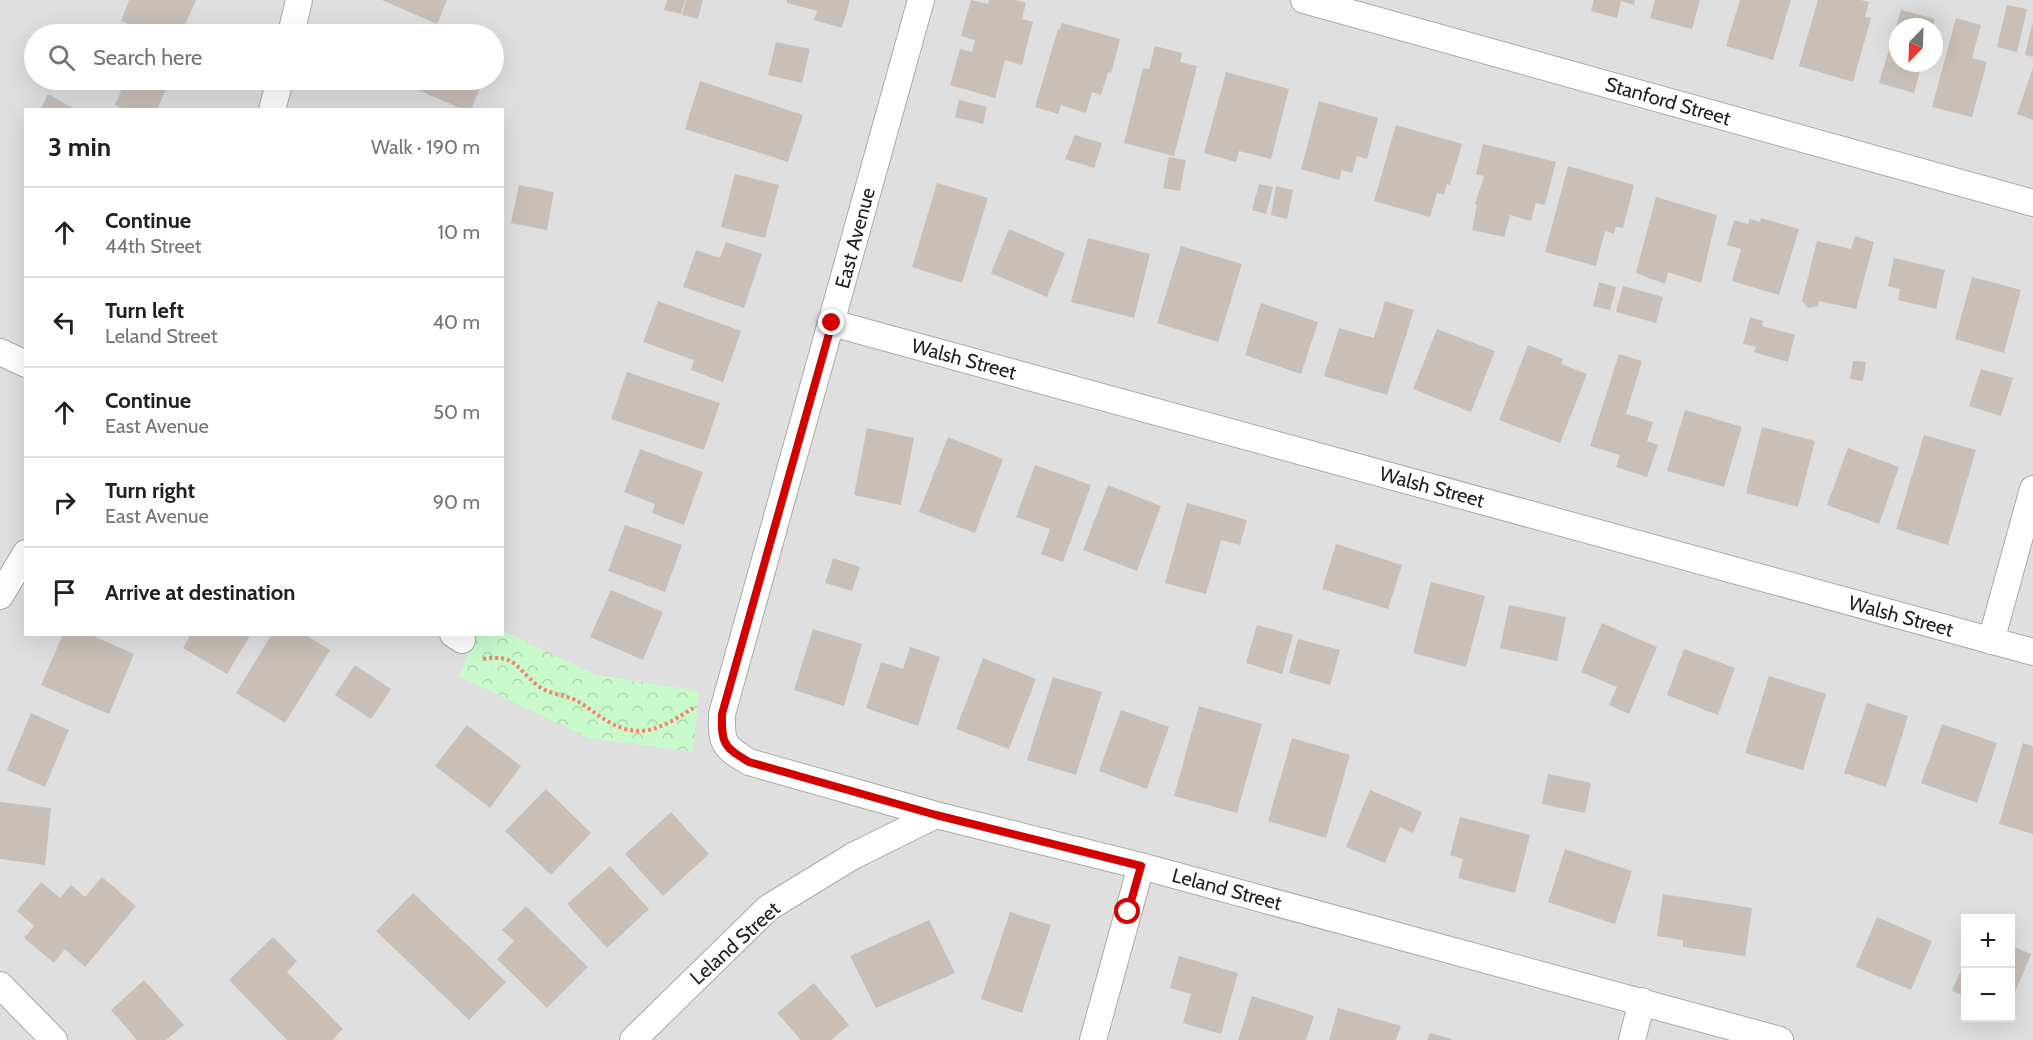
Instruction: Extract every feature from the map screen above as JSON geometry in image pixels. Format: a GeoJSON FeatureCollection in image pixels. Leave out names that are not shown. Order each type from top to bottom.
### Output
{"type":"FeatureCollection","features":[{"type":"Feature","properties":{"kind":"street"},"geometry":{"type":"LineString","coordinates":[[294,24],[300,0]]}},
{"type":"Feature","properties":{"kind":"street","name":"East Avenue"},"geometry":{"type":"LineString","coordinates":[[921,0],[722,714],[721,735],[731,751],[749,762],[936,815]]}},
{"type":"Feature","properties":{"kind":"street","name":"Stanford Street"},"geometry":{"type":"LineString","coordinates":[[1304,0],[2033,203]]}},
{"type":"Feature","properties":{"kind":"street"},"geometry":{"type":"LineString","coordinates":[[273,108],[277,90]]}},
{"type":"Feature","properties":{"kind":"street","name":"Walsh Street"},"geometry":{"type":"LineString","coordinates":[[832,323],[2033,652]]}},
{"type":"Feature","properties":{"kind":"street"},"geometry":{"type":"LineString","coordinates":[[0,352],[24,363]]}},
{"type":"Feature","properties":{"kind":"street"},"geometry":{"type":"LineString","coordinates":[[1991,640],[2033,489]]}},
{"type":"Feature","properties":{"kind":"street"},"geometry":{"type":"LineString","coordinates":[[0,596],[24,556]]}},
{"type":"Feature","properties":{"kind":"street","name":"Leland Street"},"geometry":{"type":"LineString","coordinates":[[633,1040],[768,908],[853,856],[936,815],[1141,866],[1780,1040]]}},
{"type":"Feature","properties":{"kind":"street"},"geometry":{"type":"LineString","coordinates":[[1093,1040],[1141,866]]}},
{"type":"Feature","properties":{"kind":"street"},"geometry":{"type":"LineString","coordinates":[[0,986],[54,1040]]}},
{"type":"Feature","properties":{"kind":"street"},"geometry":{"type":"LineString","coordinates":[[1632,1040],[1642,1001]]}},
{"type":"Feature","properties":{"kind":"path"},"geometry":{"type":"LineString","coordinates":[[458,637],[469,654],[481,659],[499,656],[516,664],[537,685],[549,693],[579,702],[610,723],[633,732],[660,729],[700,704]]}},
{"type":"Feature","properties":{"kind":"shaded area"},"geometry":{"type":"Polygon","coordinates":[[[0,0],[2033,0],[2033,1040],[0,1040],[0,0]]]}},
{"type":"Feature","properties":{"kind":"green space"},"geometry":{"type":"Polygon","coordinates":[[[504,631],[596,675],[699,691],[693,752],[588,738],[459,676],[476,636],[504,636],[504,631]]]}},
{"type":"Feature","properties":{"kind":"building"},"geometry":{"type":"Polygon","coordinates":[[[129,0],[196,0],[185,24],[128,24],[121,21],[129,0]]]}},
{"type":"Feature","properties":{"kind":"building"},"geometry":{"type":"Polygon","coordinates":[[[382,0],[447,0],[437,24],[382,0]]]}},
{"type":"Feature","properties":{"kind":"building"},"geometry":{"type":"Polygon","coordinates":[[[667,0],[685,0],[681,14],[664,10],[667,0]]]}},
{"type":"Feature","properties":{"kind":"building"},"geometry":{"type":"Polygon","coordinates":[[[686,0],[703,0],[698,19],[682,15],[686,0]]]}},
{"type":"Feature","properties":{"kind":"building"},"geometry":{"type":"Polygon","coordinates":[[[787,0],[850,0],[842,28],[814,20],[817,11],[787,3],[787,0]]]}},
{"type":"Feature","properties":{"kind":"building"},"geometry":{"type":"Polygon","coordinates":[[[971,0],[988,4],[989,0],[1015,0],[1026,3],[1022,19],[1033,22],[1022,65],[1005,60],[995,98],[950,85],[960,49],[972,52],[975,40],[961,36],[971,0]]]}},
{"type":"Feature","properties":{"kind":"building"},"geometry":{"type":"Polygon","coordinates":[[[1594,0],[1635,0],[1634,5],[1621,1],[1617,18],[1591,11],[1594,0]]]}},
{"type":"Feature","properties":{"kind":"building"},"geometry":{"type":"Polygon","coordinates":[[[1655,0],[1700,0],[1692,29],[1650,18],[1655,0]]]}},
{"type":"Feature","properties":{"kind":"building"},"geometry":{"type":"Polygon","coordinates":[[[1740,0],[1791,0],[1773,60],[1726,46],[1740,0]]]}},
{"type":"Feature","properties":{"kind":"building"},"geometry":{"type":"Polygon","coordinates":[[[1818,0],[1869,2],[1865,17],[1871,18],[1853,82],[1799,66],[1818,0]]]}},
{"type":"Feature","properties":{"kind":"building"},"geometry":{"type":"Polygon","coordinates":[[[2007,5],[2027,9],[2017,52],[1997,47],[2007,5]]]}},
{"type":"Feature","properties":{"kind":"building"},"geometry":{"type":"Polygon","coordinates":[[[1901,10],[1931,18],[1899,18],[1901,10]]]}},
{"type":"Feature","properties":{"kind":"building"},"geometry":{"type":"Polygon","coordinates":[[[1956,18],[1981,25],[1972,58],[1987,62],[1972,117],[1932,107],[1956,18]]]}},
{"type":"Feature","properties":{"kind":"building"},"geometry":{"type":"Polygon","coordinates":[[[1062,23],[1120,39],[1111,73],[1108,72],[1101,95],[1092,92],[1086,113],[1061,105],[1058,114],[1035,107],[1058,29],[1062,23]]]}},
{"type":"Feature","properties":{"kind":"building"},"geometry":{"type":"Polygon","coordinates":[[[2033,25],[2033,57],[2025,55],[2033,25]]]}},
{"type":"Feature","properties":{"kind":"building"},"geometry":{"type":"Polygon","coordinates":[[[776,42],[810,49],[802,83],[768,75],[776,42]]]}},
{"type":"Feature","properties":{"kind":"building"},"geometry":{"type":"Polygon","coordinates":[[[1155,46],[1182,53],[1180,62],[1197,66],[1174,156],[1124,143],[1143,68],[1149,69],[1155,46]]]}},
{"type":"Feature","properties":{"kind":"building"},"geometry":{"type":"Polygon","coordinates":[[[1889,50],[1889,72],[1920,72],[1914,93],[1879,83],[1889,50]]]}},
{"type":"Feature","properties":{"kind":"building"},"geometry":{"type":"Polygon","coordinates":[[[2033,68],[2033,120],[2017,114],[2033,68]]]}},
{"type":"Feature","properties":{"kind":"building"},"geometry":{"type":"Polygon","coordinates":[[[1226,72],[1289,89],[1271,159],[1239,151],[1236,162],[1204,153],[1226,72]]]}},
{"type":"Feature","properties":{"kind":"building"},"geometry":{"type":"Polygon","coordinates":[[[700,81],[803,115],[788,162],[685,129],[700,81]]]}},
{"type":"Feature","properties":{"kind":"building"},"geometry":{"type":"Polygon","coordinates":[[[122,90],[166,90],[158,108],[122,108],[115,105],[122,90]]]}},
{"type":"Feature","properties":{"kind":"building"},"geometry":{"type":"Polygon","coordinates":[[[418,90],[479,90],[472,108],[460,108],[418,90]]]}},
{"type":"Feature","properties":{"kind":"building"},"geometry":{"type":"Polygon","coordinates":[[[48,94],[72,108],[41,108],[48,94]]]}},
{"type":"Feature","properties":{"kind":"building"},"geometry":{"type":"Polygon","coordinates":[[[959,100],[987,107],[983,124],[955,117],[959,100]]]}},
{"type":"Feature","properties":{"kind":"building"},"geometry":{"type":"Polygon","coordinates":[[[1319,101],[1378,118],[1367,159],[1357,156],[1352,173],[1342,170],[1339,180],[1301,169],[1319,101]]]}},
{"type":"Feature","properties":{"kind":"building"},"geometry":{"type":"Polygon","coordinates":[[[1396,125],[1462,144],[1450,185],[1447,184],[1444,195],[1437,193],[1430,217],[1374,201],[1396,125]]]}},
{"type":"Feature","properties":{"kind":"building"},"geometry":{"type":"Polygon","coordinates":[[[1075,135],[1102,143],[1094,168],[1065,159],[1075,135]]]}},
{"type":"Feature","properties":{"kind":"building"},"geometry":{"type":"Polygon","coordinates":[[[1483,144],[1556,162],[1545,205],[1536,203],[1531,221],[1510,215],[1504,237],[1472,230],[1477,205],[1475,204],[1484,176],[1476,174],[1483,144]]]}},
{"type":"Feature","properties":{"kind":"building"},"geometry":{"type":"Polygon","coordinates":[[[1169,157],[1186,160],[1180,191],[1163,188],[1169,157]]]}},
{"type":"Feature","properties":{"kind":"building"},"geometry":{"type":"Polygon","coordinates":[[[1568,166],[1634,185],[1623,228],[1616,227],[1614,234],[1605,231],[1596,266],[1545,252],[1568,166]]]}},
{"type":"Feature","properties":{"kind":"building"},"geometry":{"type":"Polygon","coordinates":[[[735,174],[779,185],[765,238],[721,227],[735,174]]]}},
{"type":"Feature","properties":{"kind":"building"},"geometry":{"type":"Polygon","coordinates":[[[937,183],[988,198],[962,283],[912,267],[937,183]]]}},
{"type":"Feature","properties":{"kind":"building"},"geometry":{"type":"Polygon","coordinates":[[[1259,184],[1273,187],[1266,214],[1252,210],[1259,184]]]}},
{"type":"Feature","properties":{"kind":"building"},"geometry":{"type":"Polygon","coordinates":[[[519,185],[554,192],[547,230],[511,223],[519,185]]]}},
{"type":"Feature","properties":{"kind":"building"},"geometry":{"type":"Polygon","coordinates":[[[1276,186],[1293,190],[1287,219],[1271,215],[1276,186]]]}},
{"type":"Feature","properties":{"kind":"building"},"geometry":{"type":"Polygon","coordinates":[[[1656,197],[1717,215],[1701,283],[1668,272],[1665,284],[1636,273],[1656,197]]]}},
{"type":"Feature","properties":{"kind":"building"},"geometry":{"type":"Polygon","coordinates":[[[1761,218],[1799,229],[1779,295],[1732,281],[1741,249],[1727,245],[1734,220],[1748,224],[1750,219],[1760,222],[1761,218]]]}},
{"type":"Feature","properties":{"kind":"building"},"geometry":{"type":"Polygon","coordinates":[[[1009,229],[1065,253],[1047,297],[991,273],[1009,229]]]}},
{"type":"Feature","properties":{"kind":"building"},"geometry":{"type":"Polygon","coordinates":[[[1855,236],[1874,242],[1856,309],[1819,301],[1818,306],[1808,308],[1802,301],[1817,241],[1851,249],[1855,236]]]}},
{"type":"Feature","properties":{"kind":"building"},"geometry":{"type":"Polygon","coordinates":[[[1088,238],[1150,254],[1134,318],[1071,302],[1088,238]]]}},
{"type":"Feature","properties":{"kind":"building"},"geometry":{"type":"Polygon","coordinates":[[[726,242],[762,254],[744,308],[683,287],[696,250],[720,258],[726,242]]]}},
{"type":"Feature","properties":{"kind":"building"},"geometry":{"type":"Polygon","coordinates":[[[1181,246],[1242,264],[1218,342],[1157,323],[1181,246]]]}},
{"type":"Feature","properties":{"kind":"building"},"geometry":{"type":"Polygon","coordinates":[[[1894,258],[1945,270],[1936,309],[1898,300],[1900,289],[1888,286],[1894,258]]]}},
{"type":"Feature","properties":{"kind":"building"},"geometry":{"type":"Polygon","coordinates":[[[1972,277],[2021,290],[2004,353],[1955,339],[1972,277]]]}},
{"type":"Feature","properties":{"kind":"building"},"geometry":{"type":"Polygon","coordinates":[[[1599,282],[1616,287],[1610,310],[1593,306],[1599,282]]]}},
{"type":"Feature","properties":{"kind":"building"},"geometry":{"type":"Polygon","coordinates":[[[1623,286],[1663,297],[1656,323],[1616,312],[1623,286]]]}},
{"type":"Feature","properties":{"kind":"building"},"geometry":{"type":"Polygon","coordinates":[[[658,301],[741,331],[723,382],[691,370],[694,360],[643,342],[658,301]]]}},
{"type":"Feature","properties":{"kind":"building"},"geometry":{"type":"Polygon","coordinates":[[[1385,301],[1414,310],[1387,395],[1324,376],[1339,328],[1374,338],[1385,301]]]}},
{"type":"Feature","properties":{"kind":"building"},"geometry":{"type":"Polygon","coordinates":[[[1261,303],[1318,322],[1301,374],[1245,355],[1261,303]]]}},
{"type":"Feature","properties":{"kind":"building"},"geometry":{"type":"Polygon","coordinates":[[[1750,317],[1763,321],[1762,326],[1795,335],[1788,362],[1754,352],[1756,347],[1743,344],[1750,317]]]}},
{"type":"Feature","properties":{"kind":"building"},"geometry":{"type":"Polygon","coordinates":[[[1437,329],[1495,351],[1471,412],[1413,389],[1437,329]]]}},
{"type":"Feature","properties":{"kind":"building"},"geometry":{"type":"Polygon","coordinates":[[[1528,345],[1563,359],[1561,364],[1587,374],[1560,443],[1499,420],[1528,345]]]}},
{"type":"Feature","properties":{"kind":"building"},"geometry":{"type":"Polygon","coordinates":[[[1619,354],[1642,361],[1626,414],[1653,422],[1647,441],[1658,445],[1647,477],[1616,467],[1620,455],[1590,446],[1619,354]]]}},
{"type":"Feature","properties":{"kind":"building"},"geometry":{"type":"Polygon","coordinates":[[[1853,361],[1866,362],[1863,381],[1850,379],[1853,361]]]}},
{"type":"Feature","properties":{"kind":"building"},"geometry":{"type":"Polygon","coordinates":[[[1981,369],[2013,378],[2001,416],[1969,406],[1981,369]]]}},
{"type":"Feature","properties":{"kind":"building"},"geometry":{"type":"Polygon","coordinates":[[[627,372],[720,403],[704,450],[611,419],[627,372]]]}},
{"type":"Feature","properties":{"kind":"building"},"geometry":{"type":"Polygon","coordinates":[[[1685,410],[1742,427],[1724,487],[1667,471],[1685,410]]]}},
{"type":"Feature","properties":{"kind":"building"},"geometry":{"type":"Polygon","coordinates":[[[1762,427],[1815,441],[1798,507],[1746,493],[1762,427]]]}},
{"type":"Feature","properties":{"kind":"building"},"geometry":{"type":"Polygon","coordinates":[[[867,428],[914,438],[901,505],[854,495],[867,428]]]}},
{"type":"Feature","properties":{"kind":"building"},"geometry":{"type":"Polygon","coordinates":[[[1924,435],[1976,450],[1948,545],[1896,529],[1924,435]]]}},
{"type":"Feature","properties":{"kind":"building"},"geometry":{"type":"Polygon","coordinates":[[[948,437],[1003,459],[975,533],[919,512],[948,437]]]}},
{"type":"Feature","properties":{"kind":"building"},"geometry":{"type":"Polygon","coordinates":[[[1848,448],[1899,467],[1879,524],[1827,505],[1848,448]]]}},
{"type":"Feature","properties":{"kind":"building"},"geometry":{"type":"Polygon","coordinates":[[[640,449],[703,472],[684,525],[652,513],[655,504],[624,492],[640,449]]]}},
{"type":"Feature","properties":{"kind":"building"},"geometry":{"type":"Polygon","coordinates":[[[1035,465],[1091,485],[1063,562],[1041,554],[1050,529],[1016,517],[1035,465]]]}},
{"type":"Feature","properties":{"kind":"building"},"geometry":{"type":"Polygon","coordinates":[[[1108,485],[1161,506],[1137,571],[1083,550],[1108,485]]]}},
{"type":"Feature","properties":{"kind":"building"},"geometry":{"type":"Polygon","coordinates":[[[1187,503],[1247,520],[1240,545],[1221,540],[1206,594],[1165,583],[1187,503]]]}},
{"type":"Feature","properties":{"kind":"building"},"geometry":{"type":"Polygon","coordinates":[[[625,525],[682,545],[665,592],[608,571],[625,525]]]}},
{"type":"Feature","properties":{"kind":"building"},"geometry":{"type":"Polygon","coordinates":[[[1336,544],[1402,565],[1388,609],[1322,589],[1336,544]]]}},
{"type":"Feature","properties":{"kind":"building"},"geometry":{"type":"Polygon","coordinates":[[[833,558],[860,567],[852,591],[825,583],[833,558]]]}},
{"type":"Feature","properties":{"kind":"building"},"geometry":{"type":"Polygon","coordinates":[[[1431,582],[1485,596],[1466,667],[1413,653],[1431,582]]]}},
{"type":"Feature","properties":{"kind":"building"},"geometry":{"type":"Polygon","coordinates":[[[611,590],[663,612],[643,660],[590,637],[611,590]]]}},
{"type":"Feature","properties":{"kind":"building"},"geometry":{"type":"Polygon","coordinates":[[[1509,605],[1566,617],[1557,661],[1500,648],[1509,605]]]}},
{"type":"Feature","properties":{"kind":"building"},"geometry":{"type":"Polygon","coordinates":[[[1602,623],[1657,647],[1629,714],[1609,705],[1617,687],[1581,672],[1602,623]]]}},
{"type":"Feature","properties":{"kind":"building"},"geometry":{"type":"Polygon","coordinates":[[[1257,625],[1293,635],[1282,674],[1246,663],[1257,625]]]}},
{"type":"Feature","properties":{"kind":"building"},"geometry":{"type":"Polygon","coordinates":[[[813,629],[862,644],[844,706],[794,690],[813,629]]]}},
{"type":"Feature","properties":{"kind":"building"},"geometry":{"type":"Polygon","coordinates":[[[62,636],[94,636],[134,654],[109,714],[41,685],[62,636]]]}},
{"type":"Feature","properties":{"kind":"building"},"geometry":{"type":"Polygon","coordinates":[[[190,636],[250,636],[227,674],[183,648],[190,636]]]}},
{"type":"Feature","properties":{"kind":"building"},"geometry":{"type":"Polygon","coordinates":[[[271,636],[307,636],[330,650],[285,723],[236,693],[271,636]]]}},
{"type":"Feature","properties":{"kind":"building"},"geometry":{"type":"Polygon","coordinates":[[[1298,639],[1340,650],[1330,685],[1289,673],[1298,639]]]}},
{"type":"Feature","properties":{"kind":"building"},"geometry":{"type":"Polygon","coordinates":[[[910,647],[940,657],[918,726],[866,708],[881,662],[903,669],[910,647]]]}},
{"type":"Feature","properties":{"kind":"building"},"geometry":{"type":"Polygon","coordinates":[[[1684,649],[1735,668],[1718,715],[1667,695],[1684,649]]]}},
{"type":"Feature","properties":{"kind":"building"},"geometry":{"type":"Polygon","coordinates":[[[983,658],[1036,679],[1009,749],[956,729],[983,658]]]}},
{"type":"Feature","properties":{"kind":"building"},"geometry":{"type":"Polygon","coordinates":[[[355,665],[391,689],[371,719],[335,695],[355,665]]]}},
{"type":"Feature","properties":{"kind":"building"},"geometry":{"type":"Polygon","coordinates":[[[1769,676],[1826,694],[1803,770],[1745,753],[1769,676]]]}},
{"type":"Feature","properties":{"kind":"building"},"geometry":{"type":"Polygon","coordinates":[[[1053,677],[1102,692],[1076,775],[1027,760],[1053,677]]]}},
{"type":"Feature","properties":{"kind":"building"},"geometry":{"type":"Polygon","coordinates":[[[1867,703],[1908,716],[1886,787],[1844,773],[1867,703]]]}},
{"type":"Feature","properties":{"kind":"building"},"geometry":{"type":"Polygon","coordinates":[[[1199,706],[1262,724],[1237,813],[1174,796],[1199,706]]]}},
{"type":"Feature","properties":{"kind":"building"},"geometry":{"type":"Polygon","coordinates":[[[1121,710],[1169,727],[1147,789],[1099,771],[1121,710]]]}},
{"type":"Feature","properties":{"kind":"building"},"geometry":{"type":"Polygon","coordinates":[[[31,713],[69,730],[45,787],[7,770],[31,713]]]}},
{"type":"Feature","properties":{"kind":"building"},"geometry":{"type":"Polygon","coordinates":[[[1942,724],[1997,743],[1977,803],[1921,783],[1942,724]]]}},
{"type":"Feature","properties":{"kind":"building"},"geometry":{"type":"Polygon","coordinates":[[[467,725],[521,766],[490,808],[435,766],[467,725]]]}},
{"type":"Feature","properties":{"kind":"building"},"geometry":{"type":"Polygon","coordinates":[[[1292,738],[1350,755],[1326,838],[1268,821],[1292,738]]]}},
{"type":"Feature","properties":{"kind":"building"},"geometry":{"type":"Polygon","coordinates":[[[2023,743],[2033,746],[2033,834],[1999,824],[2023,743]]]}},
{"type":"Feature","properties":{"kind":"building"},"geometry":{"type":"Polygon","coordinates":[[[1548,774],[1591,783],[1585,813],[1542,804],[1548,774]]]}},
{"type":"Feature","properties":{"kind":"building"},"geometry":{"type":"Polygon","coordinates":[[[546,789],[591,833],[551,875],[505,831],[546,789]]]}},
{"type":"Feature","properties":{"kind":"building"},"geometry":{"type":"Polygon","coordinates":[[[1370,790],[1422,812],[1413,833],[1400,827],[1385,863],[1346,847],[1370,790]]]}},
{"type":"Feature","properties":{"kind":"building"},"geometry":{"type":"Polygon","coordinates":[[[0,802],[51,808],[45,865],[0,859],[0,802]]]}},
{"type":"Feature","properties":{"kind":"building"},"geometry":{"type":"Polygon","coordinates":[[[671,812],[709,854],[663,896],[625,854],[671,812]]]}},
{"type":"Feature","properties":{"kind":"building"},"geometry":{"type":"Polygon","coordinates":[[[1460,817],[1530,835],[1515,893],[1458,878],[1463,859],[1450,855],[1460,817]]]}},
{"type":"Feature","properties":{"kind":"building"},"geometry":{"type":"Polygon","coordinates":[[[1565,849],[1632,871],[1615,924],[1548,902],[1565,849]]]}},
{"type":"Feature","properties":{"kind":"building"},"geometry":{"type":"Polygon","coordinates":[[[610,866],[649,909],[607,948],[567,904],[610,866]]]}},
{"type":"Feature","properties":{"kind":"building"},"geometry":{"type":"Polygon","coordinates":[[[102,877],[136,906],[85,967],[65,949],[54,963],[24,938],[34,926],[17,911],[41,882],[60,898],[71,885],[85,897],[102,877]]]}},
{"type":"Feature","properties":{"kind":"building"},"geometry":{"type":"Polygon","coordinates":[[[413,893],[506,982],[469,1020],[376,931],[413,893]]]}},
{"type":"Feature","properties":{"kind":"building"},"geometry":{"type":"Polygon","coordinates":[[[1663,894],[1752,908],[1745,956],[1683,947],[1683,940],[1657,936],[1663,894]]]}},
{"type":"Feature","properties":{"kind":"building"},"geometry":{"type":"Polygon","coordinates":[[[526,906],[588,967],[547,1008],[497,959],[514,941],[502,930],[526,906]]]}},
{"type":"Feature","properties":{"kind":"building"},"geometry":{"type":"Polygon","coordinates":[[[1010,912],[1051,925],[1022,1013],[981,999],[1010,912]]]}},
{"type":"Feature","properties":{"kind":"building"},"geometry":{"type":"Polygon","coordinates":[[[1877,917],[1932,941],[1911,990],[1856,967],[1877,917]]]}},
{"type":"Feature","properties":{"kind":"building"},"geometry":{"type":"Polygon","coordinates":[[[929,920],[955,973],[876,1008],[850,956],[929,920]]]}},
{"type":"Feature","properties":{"kind":"building"},"geometry":{"type":"Polygon","coordinates":[[[273,937],[297,961],[287,972],[343,1029],[332,1040],[287,1040],[229,980],[273,937]]]}},
{"type":"Feature","properties":{"kind":"building"},"geometry":{"type":"Polygon","coordinates":[[[2015,947],[2031,954],[2015,992],[2015,947]]]}},
{"type":"Feature","properties":{"kind":"building"},"geometry":{"type":"Polygon","coordinates":[[[1179,956],[1238,973],[1221,1034],[1183,1023],[1191,994],[1170,988],[1179,956]]]}},
{"type":"Feature","properties":{"kind":"building"},"geometry":{"type":"Polygon","coordinates":[[[1961,970],[1961,995],[1952,991],[1961,970]]]}},
{"type":"Feature","properties":{"kind":"building"},"geometry":{"type":"Polygon","coordinates":[[[144,980],[184,1025],[166,1040],[137,1040],[111,1010],[144,980]]]}},
{"type":"Feature","properties":{"kind":"building"},"geometry":{"type":"Polygon","coordinates":[[[814,983],[849,1025],[831,1040],[801,1040],[777,1013],[814,983]]]}},
{"type":"Feature","properties":{"kind":"building"},"geometry":{"type":"Polygon","coordinates":[[[1252,996],[1314,1016],[1306,1040],[1238,1040],[1252,996]]]}},
{"type":"Feature","properties":{"kind":"building"},"geometry":{"type":"Polygon","coordinates":[[[1338,1008],[1401,1026],[1396,1040],[1329,1040],[1338,1008]]]}},
{"type":"Feature","properties":{"kind":"building"},"geometry":{"type":"Polygon","coordinates":[[[1430,1033],[1452,1039],[1427,1040],[1430,1033]]]}},
{"type":"Feature","properties":{"kind":"route"},"geometry":{"type":"LineString","coordinates":[[832,323],[722,714],[721,735],[731,751],[749,762],[936,815],[1141,866],[1128,912]]}}]}
